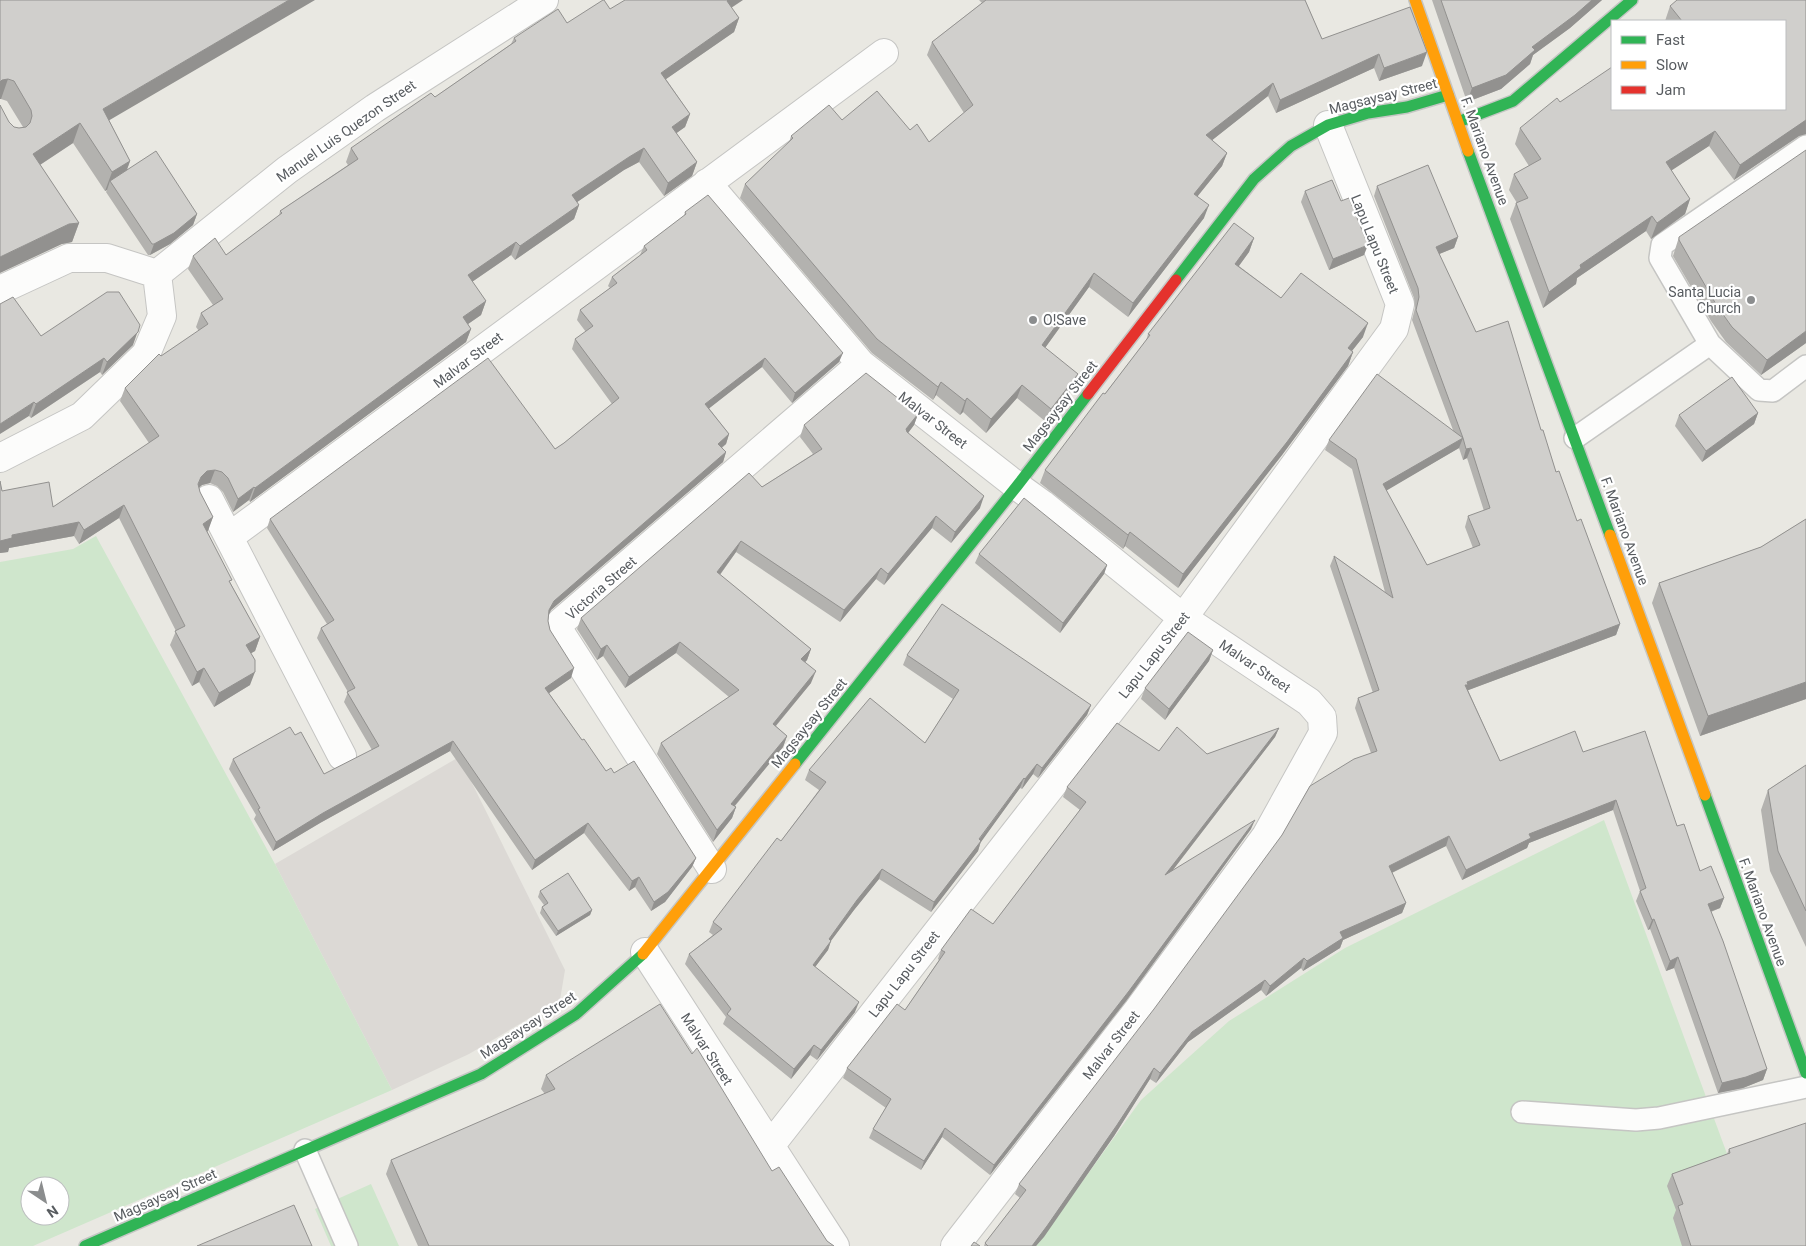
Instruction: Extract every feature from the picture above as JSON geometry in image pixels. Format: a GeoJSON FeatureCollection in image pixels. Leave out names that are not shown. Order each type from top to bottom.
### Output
{"type":"FeatureCollection","features":[{"type":"Feature","properties":{"kind":"street","name":"Manuel Luis Quezon Street"},"geometry":{"type":"LineString","coordinates":[[157,274],[287,170],[374,108],[544,0]]}},
{"type":"Feature","properties":{"kind":"street","name":"F. Mariano Avenue"},"geometry":{"type":"LineString","coordinates":[[1415,0],[1448,95],[1806,1073]]}},
{"type":"Feature","properties":{"kind":"street"},"geometry":{"type":"LineString","coordinates":[[1458,122],[1513,101],[1632,0]]}},
{"type":"Feature","properties":{"kind":"street","name":"Malvar Street"},"geometry":{"type":"LineString","coordinates":[[229,537],[884,53]]}},
{"type":"Feature","properties":{"kind":"street","name":"Magsaysay Street"},"geometry":{"type":"LineString","coordinates":[[85,1246],[481,1074],[576,1014],[645,952],[1017,486],[1254,179],[1291,146],[1328,125],[1368,113],[1407,107],[1448,95]]}},
{"type":"Feature","properties":{"kind":"street","name":"Lapu Lapu Street"},"geometry":{"type":"LineString","coordinates":[[770,1146],[1183,618],[1394,329],[1400,304],[1328,125]]}},
{"type":"Feature","properties":{"kind":"street","name":"Malvar Street"},"geometry":{"type":"LineString","coordinates":[[707,183],[861,364],[1042,504],[1183,618],[1309,702],[1322,717],[1323,733],[1266,836],[1138,1010],[955,1246]]}},
{"type":"Feature","properties":{"kind":"street"},"geometry":{"type":"LineString","coordinates":[[0,290],[70,258],[107,258],[157,274],[162,316],[146,354],[82,416],[0,458]]}},
{"type":"Feature","properties":{"kind":"street","name":"Victoria Street"},"geometry":{"type":"LineString","coordinates":[[712,868],[560,632],[561,622],[861,364]]}},
{"type":"Feature","properties":{"kind":"street"},"geometry":{"type":"LineString","coordinates":[[208,499],[342,756]]}},
{"type":"Feature","properties":{"kind":"street","name":"Malvar Street"},"geometry":{"type":"LineString","coordinates":[[645,952],[835,1246]]}},
{"type":"Feature","properties":{"kind":"lane"},"geometry":{"type":"LineString","coordinates":[[1806,146],[1662,245],[1660,258],[1710,344],[1759,390],[1773,391],[1806,366]]}},
{"type":"Feature","properties":{"kind":"lane"},"geometry":{"type":"LineString","coordinates":[[1575,438],[1710,344]]}},
{"type":"Feature","properties":{"kind":"lane"},"geometry":{"type":"LineString","coordinates":[[1522,1112],[1636,1120],[1659,1118],[1792,1092],[1806,1087]]}},
{"type":"Feature","properties":{"kind":"lane"},"geometry":{"type":"LineString","coordinates":[[305,1150],[347,1246]]}},
{"type":"Feature","properties":{"kind":"shaded area"},"geometry":{"type":"Polygon","coordinates":[[[459,757],[565,970],[560,1000],[469,1054],[392,1090],[275,864],[459,757]]]}},
{"type":"Feature","properties":{"kind":"green space"},"geometry":{"type":"Polygon","coordinates":[[[96,536],[275,864],[392,1090],[33,1246],[0,1246],[0,562],[73,549],[96,536]]]}},
{"type":"Feature","properties":{"kind":"green space"},"geometry":{"type":"Polygon","coordinates":[[[1604,820],[1761,1246],[1036,1246],[1141,1100],[1229,1021],[1345,948],[1604,820]]]}},
{"type":"Feature","properties":{"kind":"green space"},"geometry":{"type":"Polygon","coordinates":[[[371,1184],[399,1246],[331,1246],[315,1209],[371,1184]]]}},
{"type":"Feature","properties":{"kind":"building"},"geometry":{"type":"Polygon","coordinates":[[[0,0],[289,0],[103,109],[130,161],[112,172],[80,123],[33,154],[79,223],[69,224],[0,257],[0,105],[9,122],[14,127],[26,127],[30,123],[32,116],[31,110],[14,81],[8,79],[0,82],[0,0]]]}},
{"type":"Feature","properties":{"kind":"building"},"geometry":{"type":"Polygon","coordinates":[[[603,0],[610,9],[625,0],[728,0],[739,18],[661,73],[690,114],[672,127],[697,162],[668,183],[644,148],[629,157],[572,195],[579,205],[520,246],[516,242],[468,275],[486,301],[463,317],[471,329],[238,499],[228,478],[222,472],[215,470],[207,471],[201,477],[198,484],[200,492],[213,517],[203,524],[232,580],[229,581],[260,637],[246,645],[255,660],[255,672],[219,693],[204,668],[197,672],[175,631],[185,626],[124,505],[84,530],[79,522],[12,535],[12,538],[0,541],[0,481],[2,491],[49,482],[53,507],[159,436],[125,388],[159,354],[161,356],[208,324],[201,313],[223,299],[193,256],[215,238],[226,255],[282,213],[280,211],[358,159],[351,148],[431,93],[435,97],[516,41],[514,38],[558,9],[567,23],[603,0]]]}},
{"type":"Feature","properties":{"kind":"building"},"geometry":{"type":"Polygon","coordinates":[[[986,0],[1305,0],[1322,39],[1410,7],[1427,52],[1384,68],[1379,54],[1280,100],[1273,83],[1206,135],[1227,153],[1194,194],[1209,205],[1133,303],[1094,273],[1042,345],[1078,374],[1051,409],[1022,385],[991,419],[967,398],[965,401],[941,382],[938,387],[877,339],[745,184],[793,138],[791,136],[829,105],[842,120],[877,91],[910,130],[917,124],[929,142],[973,105],[932,42],[986,0]]]}},
{"type":"Feature","properties":{"kind":"building"},"geometry":{"type":"Polygon","coordinates":[[[1441,0],[1592,0],[1532,47],[1535,50],[1506,75],[1472,88],[1441,0]]]}},
{"type":"Feature","properties":{"kind":"building"},"geometry":{"type":"Polygon","coordinates":[[[1677,0],[1806,0],[1806,120],[1740,165],[1715,131],[1666,162],[1690,199],[1657,223],[1652,216],[1580,265],[1581,268],[1549,292],[1516,203],[1528,198],[1514,174],[1541,159],[1520,128],[1557,98],[1560,102],[1611,68],[1611,110],[1786,110],[1786,20],[1681,20],[1670,6],[1677,0]]]}},
{"type":"Feature","properties":{"kind":"building","name":"Santa Lucia Church"},"geometry":{"type":"Polygon","coordinates":[[[1806,150],[1806,331],[1767,360],[1732,327],[1717,306],[1679,237],[1806,150]]]}},
{"type":"Feature","properties":{"kind":"building"},"geometry":{"type":"Polygon","coordinates":[[[156,151],[197,214],[174,233],[152,244],[110,181],[156,151]]]}},
{"type":"Feature","properties":{"kind":"building"},"geometry":{"type":"Polygon","coordinates":[[[1428,165],[1458,237],[1436,247],[1476,332],[1508,321],[1541,430],[1543,430],[1556,472],[1559,471],[1577,521],[1581,519],[1620,624],[1467,682],[1468,685],[1465,685],[1500,761],[1575,731],[1583,752],[1645,731],[1677,826],[1684,824],[1700,871],[1711,866],[1724,898],[1708,904],[1723,941],[1767,1069],[1722,1083],[1678,957],[1670,961],[1654,919],[1652,920],[1640,891],[1646,888],[1616,800],[1529,834],[1531,838],[1466,870],[1449,836],[1389,866],[1406,903],[1340,932],[1343,938],[1307,961],[1304,958],[1270,986],[1265,980],[1192,1032],[1160,1073],[1154,1068],[1117,1125],[1032,1246],[988,1246],[985,1243],[1026,1190],[1019,1184],[1154,1009],[1282,835],[1310,786],[1354,759],[1377,751],[1358,698],[1379,690],[1334,556],[1393,598],[1356,459],[1329,440],[1377,374],[1463,438],[1416,310],[1419,297],[1418,288],[1377,186],[1428,165]],[[1463,438],[1383,484],[1427,565],[1480,545],[1468,516],[1490,508],[1471,448],[1466,449],[1463,438]]]}},
{"type":"Feature","properties":{"kind":"building"},"geometry":{"type":"Polygon","coordinates":[[[1332,180],[1341,201],[1349,198],[1368,245],[1333,259],[1305,191],[1332,180]]]}},
{"type":"Feature","properties":{"kind":"building"},"geometry":{"type":"Polygon","coordinates":[[[708,195],[843,353],[795,393],[765,358],[705,404],[729,434],[718,444],[726,452],[554,601],[549,610],[548,621],[550,630],[574,668],[545,688],[606,771],[611,768],[614,773],[634,761],[696,858],[668,892],[654,902],[639,877],[632,881],[588,823],[535,860],[453,741],[323,813],[276,842],[233,759],[290,727],[295,735],[301,732],[324,774],[379,746],[347,692],[355,688],[321,628],[334,620],[270,519],[488,358],[555,449],[564,443],[619,398],[575,339],[593,326],[580,310],[617,283],[612,277],[647,250],[644,246],[708,195]]]}},
{"type":"Feature","properties":{"kind":"building"},"geometry":{"type":"Polygon","coordinates":[[[1234,223],[1254,238],[1235,264],[1281,298],[1301,273],[1368,323],[1348,348],[1353,352],[1287,442],[1183,574],[1130,532],[1128,535],[1045,470],[1234,223]]]}},
{"type":"Feature","properties":{"kind":"building"},"geometry":{"type":"Polygon","coordinates":[[[107,292],[119,292],[140,325],[138,332],[107,362],[104,358],[36,404],[34,402],[0,424],[0,304],[13,297],[41,336],[107,292]]]}},
{"type":"Feature","properties":{"kind":"building"},"geometry":{"type":"Polygon","coordinates":[[[866,373],[918,414],[906,429],[907,432],[984,496],[955,532],[936,516],[888,574],[881,568],[844,610],[741,541],[717,572],[811,649],[801,659],[816,671],[773,724],[787,736],[731,804],[736,807],[717,830],[661,743],[739,690],[680,642],[629,677],[607,645],[601,649],[581,618],[749,473],[762,487],[822,449],[804,425],[866,373]]]}},
{"type":"Feature","properties":{"kind":"building"},"geometry":{"type":"Polygon","coordinates":[[[1732,377],[1758,413],[1706,451],[1679,415],[1732,377]]]}},
{"type":"Feature","properties":{"kind":"building"},"geometry":{"type":"Polygon","coordinates":[[[1024,498],[1107,565],[1063,623],[979,554],[1024,498]]]}},
{"type":"Feature","properties":{"kind":"building"},"geometry":{"type":"Polygon","coordinates":[[[1806,519],[1806,682],[1708,716],[1659,583],[1761,547],[1806,519]]]}},
{"type":"Feature","properties":{"kind":"building"},"geometry":{"type":"Polygon","coordinates":[[[942,604],[1091,705],[1042,768],[1037,764],[1024,778],[979,839],[981,841],[934,902],[882,869],[857,900],[813,965],[859,1002],[821,1050],[814,1045],[794,1069],[727,1014],[731,1009],[689,954],[722,929],[713,922],[777,838],[781,841],[826,782],[809,770],[870,698],[925,743],[959,690],[907,655],[942,604]]]}},
{"type":"Feature","properties":{"kind":"building"},"geometry":{"type":"Polygon","coordinates":[[[1188,632],[1213,650],[1169,709],[1145,688],[1188,632]]]}},
{"type":"Feature","properties":{"kind":"building"},"geometry":{"type":"Polygon","coordinates":[[[1117,723],[1159,751],[1177,727],[1207,754],[1279,728],[1165,875],[1255,820],[1129,991],[994,1165],[945,1128],[924,1161],[873,1129],[891,1099],[847,1068],[897,1004],[905,1010],[945,952],[941,950],[971,909],[993,924],[1086,802],[1067,787],[1117,723]]]}},
{"type":"Feature","properties":{"kind":"building"},"geometry":{"type":"Polygon","coordinates":[[[1806,765],[1806,911],[1778,851],[1768,790],[1806,765]]]}},
{"type":"Feature","properties":{"kind":"building"},"geometry":{"type":"Polygon","coordinates":[[[568,873],[592,910],[558,931],[542,907],[548,903],[540,891],[568,873]]]}},
{"type":"Feature","properties":{"kind":"building"},"geometry":{"type":"Polygon","coordinates":[[[660,1004],[692,1054],[697,1048],[772,1171],[779,1167],[827,1241],[834,1246],[429,1246],[391,1160],[555,1089],[546,1075],[660,1004]]]}},
{"type":"Feature","properties":{"kind":"building"},"geometry":{"type":"Polygon","coordinates":[[[1806,1123],[1806,1246],[1691,1246],[1678,1206],[1683,1204],[1672,1174],[1730,1153],[1729,1149],[1806,1123]]]}},
{"type":"Feature","properties":{"kind":"building"},"geometry":{"type":"Polygon","coordinates":[[[294,1205],[312,1246],[197,1246],[294,1205]]]}},
{"type":"Feature","properties":{"kind":"building"},"geometry":{"type":"Polygon","coordinates":[[[974,1242],[980,1246],[971,1246],[974,1242]]]}},
{"type":"Feature","properties":{"kind":"traffic: fast"},"geometry":{"type":"LineString","coordinates":[[1458,122],[1513,101],[1632,0]]}},
{"type":"Feature","properties":{"kind":"traffic: fast"},"geometry":{"type":"LineString","coordinates":[[1176,280],[1254,179],[1291,146],[1328,125],[1368,113],[1407,107],[1448,95]]}},
{"type":"Feature","properties":{"kind":"traffic: fast"},"geometry":{"type":"LineString","coordinates":[[1468,151],[1610,535]]}},
{"type":"Feature","properties":{"kind":"traffic: fast"},"geometry":{"type":"LineString","coordinates":[[795,764],[1088,394]]}},
{"type":"Feature","properties":{"kind":"traffic: fast"},"geometry":{"type":"LineString","coordinates":[[1705,795],[1806,1073]]}},
{"type":"Feature","properties":{"kind":"traffic: fast"},"geometry":{"type":"LineString","coordinates":[[85,1246],[481,1074],[576,1014],[643,954]]}},
{"type":"Feature","properties":{"kind":"traffic: slow"},"geometry":{"type":"LineString","coordinates":[[1415,0],[1468,151]]}},
{"type":"Feature","properties":{"kind":"traffic: slow"},"geometry":{"type":"LineString","coordinates":[[1610,535],[1705,795]]}},
{"type":"Feature","properties":{"kind":"traffic: slow"},"geometry":{"type":"LineString","coordinates":[[643,954],[795,764]]}},
{"type":"Feature","properties":{"kind":"traffic: jam"},"geometry":{"type":"LineString","coordinates":[[1088,394],[1176,280]]}},
{"type":"Feature","properties":{"kind":"place","name":"Santa Lucia Church"},"geometry":{"type":"Point","coordinates":[1751,300]}},
{"type":"Feature","properties":{"kind":"place","name":"O!Save"},"geometry":{"type":"Point","coordinates":[1033,320]}}]}
